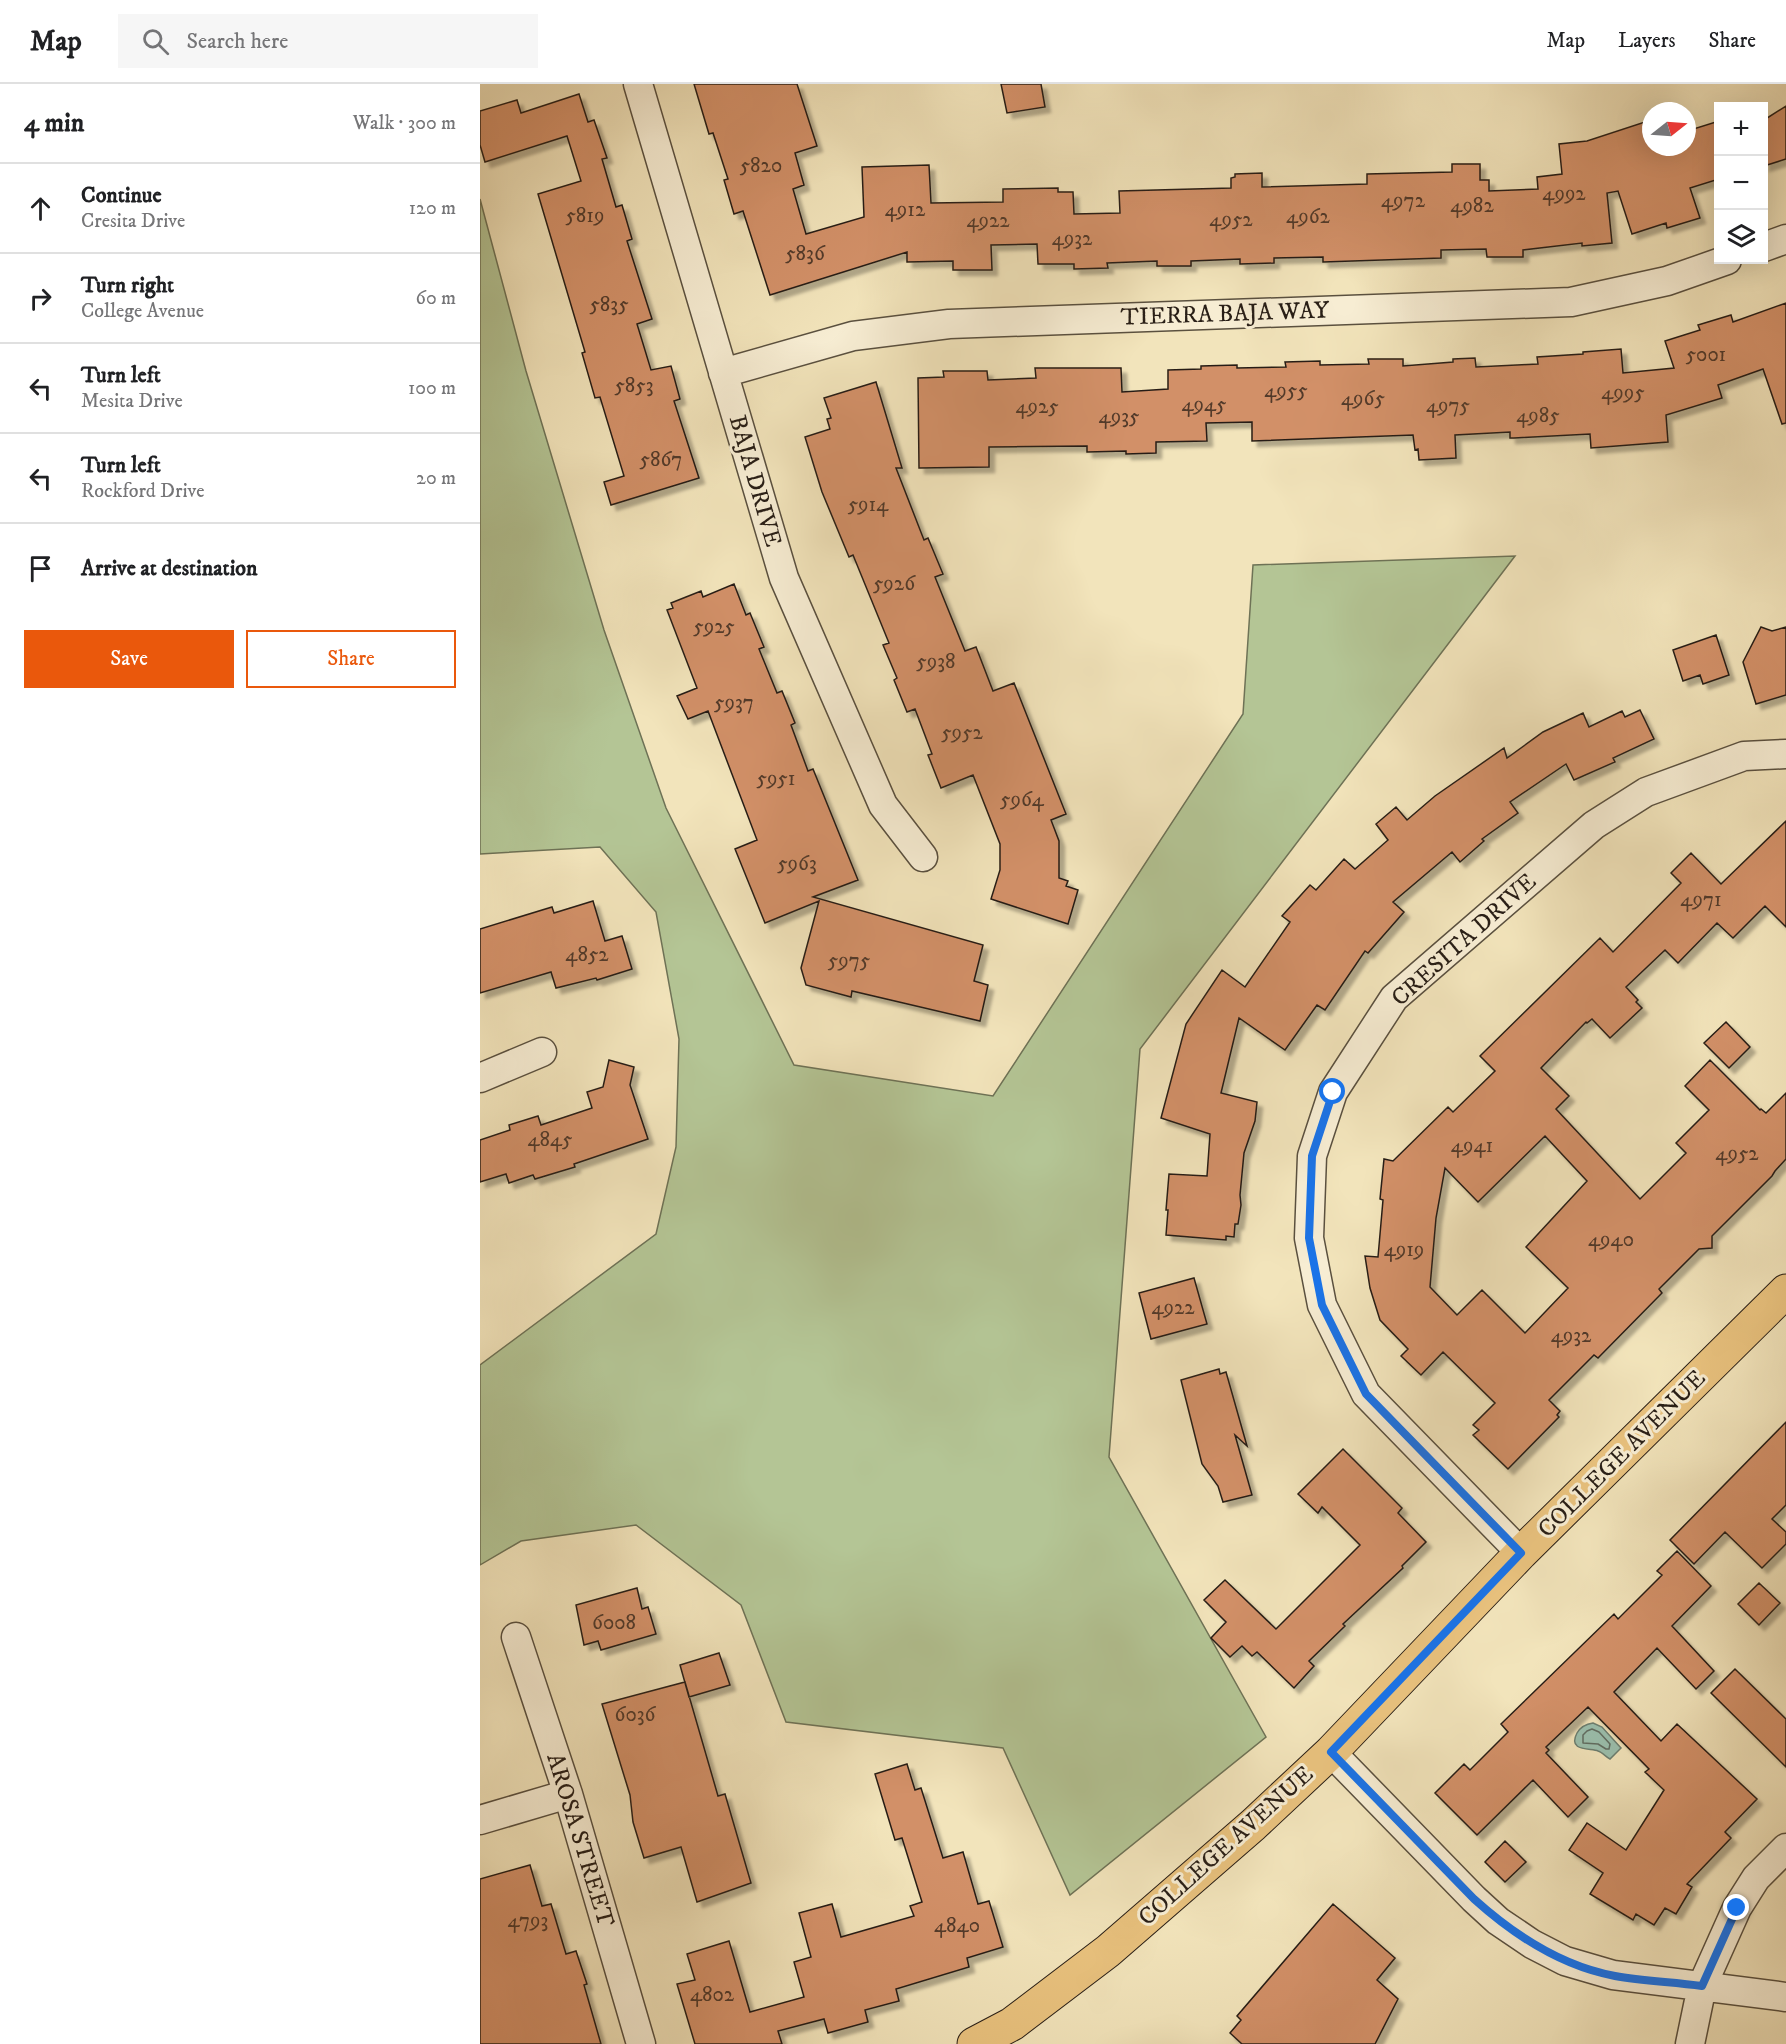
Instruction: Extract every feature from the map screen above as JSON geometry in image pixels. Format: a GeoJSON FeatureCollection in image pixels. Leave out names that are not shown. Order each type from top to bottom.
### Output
{"type":"FeatureCollection","features":[{"type":"Feature","properties":{"kind":"main road","name":"COLLEGE AVENUE"},"geometry":{"type":"LineString","coordinates":[[974,2044],[1012,2025],[1108,1951],[1253,1825],[1331,1752],[1521,1553],[1786,1291]]}},
{"type":"Feature","properties":{"kind":"street","name":"BAJA DRIVE"},"geometry":{"type":"LineString","coordinates":[[638,84],[784,578],[884,805],[923,856]]}},
{"type":"Feature","properties":{"kind":"street"},"geometry":{"type":"LineString","coordinates":[[1768,246],[1786,239]]}},
{"type":"Feature","properties":{"kind":"street","name":"TIERRA BAJA WAY"},"geometry":{"type":"LineString","coordinates":[[723,372],[853,336],[949,324],[1572,302],[1667,281],[1716,264]]}},
{"type":"Feature","properties":{"kind":"street","name":"CRESITA DRIVE"},"geometry":{"type":"LineString","coordinates":[[1521,1553],[1366,1394],[1322,1305],[1309,1238],[1312,1156],[1333,1092],[1394,998],[1594,825],[1646,792],[1743,756],[1786,754]]}},
{"type":"Feature","properties":{"kind":"street"},"geometry":{"type":"LineString","coordinates":[[480,1078],[542,1052]]}},
{"type":"Feature","properties":{"kind":"street","name":"AROSA STREET"},"geometry":{"type":"LineString","coordinates":[[516,1637],[568,1794],[641,2044]]}},
{"type":"Feature","properties":{"kind":"street"},"geometry":{"type":"LineString","coordinates":[[1331,1752],[1474,1899],[1498,1921],[1532,1944],[1565,1961],[1613,1975],[1786,1997]]}},
{"type":"Feature","properties":{"kind":"street"},"geometry":{"type":"LineString","coordinates":[[480,1820],[568,1794]]}},
{"type":"Feature","properties":{"kind":"street"},"geometry":{"type":"LineString","coordinates":[[1690,2044],[1702,1986],[1737,1908],[1756,1878],[1786,1848]]}},
{"type":"Feature","properties":{"kind":"shaded area"},"geometry":{"type":"Polygon","coordinates":[[[480,199],[526,371],[604,630],[666,808],[794,1065],[993,1096],[1243,714],[1253,565],[1515,556],[1140,1049],[1109,1457],[1266,1737],[1070,1895],[1003,1748],[786,1722],[741,1605],[636,1525],[521,1541],[480,1565],[480,1365],[656,1234],[676,1147],[679,1039],[656,912],[600,847],[480,854],[480,199]]]}},
{"type":"Feature","properties":{"kind":"water"},"geometry":{"type":"Polygon","coordinates":[[[1593,1723],[1602,1727],[1621,1748],[1610,1759],[1600,1752],[1581,1748],[1575,1743],[1580,1729],[1593,1723]]]}},
{"type":"Feature","properties":{"kind":"building"},"geometry":{"type":"Polygon","coordinates":[[[694,84],[797,84],[817,146],[795,153],[804,185],[793,189],[806,234],[864,217],[862,167],[929,165],[931,203],[1003,202],[1003,189],[1058,188],[1058,192],[1073,192],[1074,214],[1120,213],[1119,191],[1231,188],[1231,178],[1235,177],[1235,174],[1262,173],[1262,187],[1367,184],[1367,174],[1452,172],[1452,164],[1480,164],[1480,180],[1489,180],[1489,191],[1538,189],[1537,177],[1562,174],[1559,144],[1587,141],[1642,123],[1642,156],[1696,156],[1696,128],[1714,123],[1714,181],[1690,188],[1700,218],[1667,228],[1666,223],[1632,234],[1618,191],[1607,193],[1612,243],[1582,246],[1582,243],[1523,250],[1523,257],[1487,257],[1486,249],[1441,250],[1441,258],[1323,262],[1323,257],[1274,258],[1274,263],[1240,264],[1240,259],[1191,261],[1191,266],[1157,266],[1157,261],[1107,263],[1108,268],[1074,269],[1074,264],[1038,264],[1037,244],[991,245],[992,270],[953,270],[953,261],[907,262],[907,252],[770,295],[743,211],[734,214],[724,180],[728,179],[713,133],[709,134],[694,84]]]}},
{"type":"Feature","properties":{"kind":"building"},"geometry":{"type":"Polygon","coordinates":[[[1001,84],[1041,84],[1045,107],[1007,113],[1001,84]]]}},
{"type":"Feature","properties":{"kind":"building"},"geometry":{"type":"Polygon","coordinates":[[[579,94],[588,122],[594,120],[607,158],[602,159],[616,207],[622,205],[632,239],[627,241],[652,319],[637,324],[651,370],[671,366],[680,399],[674,401],[699,478],[611,505],[604,482],[624,476],[600,397],[595,398],[582,353],[585,352],[538,194],[581,181],[567,136],[485,162],[480,145],[480,111],[517,100],[521,113],[579,94]]]}},
{"type":"Feature","properties":{"kind":"building"},"geometry":{"type":"Polygon","coordinates":[[[1786,106],[1786,159],[1768,165],[1768,156],[1768,117],[1786,106]]]}},
{"type":"Feature","properties":{"kind":"building"},"geometry":{"type":"Polygon","coordinates":[[[1786,303],[1786,423],[1782,424],[1763,369],[1718,385],[1722,398],[1666,415],[1668,442],[1591,448],[1590,434],[1514,438],[1510,438],[1510,432],[1455,435],[1456,458],[1419,460],[1413,435],[1252,441],[1252,422],[1206,423],[1207,441],[1156,442],[1156,453],[1087,452],[1087,446],[989,447],[989,467],[919,468],[918,378],[944,377],[943,371],[987,371],[988,380],[1036,378],[1035,368],[1121,368],[1122,392],[1168,389],[1168,370],[1201,369],[1201,366],[1286,367],[1285,362],[1320,361],[1320,365],[1369,364],[1368,359],[1403,359],[1403,366],[1475,358],[1476,367],[1538,364],[1537,357],[1621,349],[1623,373],[1674,368],[1665,341],[1700,330],[1698,325],[1731,315],[1733,322],[1786,303]]]}},
{"type":"Feature","properties":{"kind":"building"},"geometry":{"type":"Polygon","coordinates":[[[876,382],[902,468],[896,468],[924,540],[928,538],[943,574],[935,577],[965,651],[976,647],[993,691],[1014,683],[1066,814],[1051,820],[1059,841],[1059,878],[1068,881],[1066,886],[1078,890],[1068,924],[991,899],[1000,870],[1000,844],[973,775],[941,788],[928,755],[932,754],[915,709],[907,712],[894,680],[897,678],[883,645],[889,643],[853,555],[849,557],[822,492],[805,437],[830,429],[827,419],[831,418],[824,398],[876,382]]]}},
{"type":"Feature","properties":{"kind":"building"},"geometry":{"type":"Polygon","coordinates":[[[734,584],[746,615],[750,613],[764,647],[759,649],[777,693],[782,691],[795,723],[791,725],[808,771],[813,769],[858,880],[813,897],[983,945],[974,981],[988,985],[980,1021],[852,991],[851,997],[806,985],[801,968],[819,901],[765,923],[735,849],[757,840],[708,711],[688,719],[677,696],[697,688],[667,610],[673,608],[671,603],[701,591],[703,597],[734,584]]]}},
{"type":"Feature","properties":{"kind":"building"},"geometry":{"type":"Polygon","coordinates":[[[1761,627],[1772,631],[1786,627],[1786,695],[1756,704],[1743,662],[1761,627]]]}},
{"type":"Feature","properties":{"kind":"building"},"geometry":{"type":"Polygon","coordinates":[[[1716,635],[1729,675],[1703,684],[1700,675],[1683,681],[1673,650],[1716,635]]]}},
{"type":"Feature","properties":{"kind":"building"},"geometry":{"type":"Polygon","coordinates":[[[1640,710],[1654,739],[1613,758],[1615,762],[1574,780],[1566,764],[1510,802],[1518,813],[1482,839],[1484,841],[1460,862],[1452,852],[1393,902],[1404,912],[1368,953],[1365,951],[1325,1010],[1317,1005],[1285,1050],[1239,1018],[1221,1093],[1257,1102],[1255,1121],[1244,1153],[1241,1205],[1238,1224],[1235,1224],[1234,1237],[1226,1236],[1226,1240],[1166,1235],[1169,1174],[1207,1176],[1210,1134],[1161,1118],[1186,1024],[1222,970],[1245,987],[1290,922],[1282,916],[1310,885],[1316,890],[1344,859],[1355,869],[1388,840],[1376,824],[1396,807],[1407,820],[1435,796],[1504,748],[1507,758],[1543,732],[1583,713],[1589,727],[1622,711],[1625,717],[1640,710]]]}},
{"type":"Feature","properties":{"kind":"building"},"geometry":{"type":"Polygon","coordinates":[[[1786,821],[1786,927],[1765,906],[1733,938],[1717,923],[1678,963],[1665,950],[1626,987],[1642,1008],[1610,1038],[1592,1019],[1586,1022],[1541,1068],[1569,1096],[1556,1109],[1640,1199],[1686,1153],[1676,1143],[1709,1110],[1685,1086],[1710,1060],[1760,1110],[1766,1113],[1786,1093],[1786,1159],[1712,1236],[1712,1248],[1699,1249],[1659,1289],[1662,1293],[1598,1358],[1594,1355],[1549,1400],[1560,1411],[1557,1415],[1559,1417],[1508,1469],[1473,1435],[1479,1430],[1473,1425],[1495,1403],[1443,1352],[1421,1375],[1401,1356],[1408,1349],[1380,1320],[1370,1288],[1365,1256],[1378,1257],[1384,1159],[1393,1161],[1448,1107],[1453,1112],[1495,1071],[1480,1056],[1600,938],[1613,952],[1681,883],[1671,873],[1691,853],[1721,884],[1786,821]],[[1545,1136],[1478,1202],[1445,1168],[1436,1218],[1430,1287],[1457,1315],[1482,1290],[1525,1333],[1568,1288],[1526,1247],[1587,1181],[1545,1136]]]}},
{"type":"Feature","properties":{"kind":"building"},"geometry":{"type":"Polygon","coordinates":[[[593,901],[605,941],[622,936],[632,969],[597,980],[596,978],[556,988],[551,972],[480,993],[480,929],[552,907],[554,913],[593,901]]]}},
{"type":"Feature","properties":{"kind":"building"},"geometry":{"type":"Polygon","coordinates":[[[1726,1022],[1750,1047],[1729,1068],[1704,1043],[1726,1022]]]}},
{"type":"Feature","properties":{"kind":"building"},"geometry":{"type":"Polygon","coordinates":[[[609,1060],[634,1067],[630,1085],[648,1139],[574,1164],[575,1167],[535,1179],[533,1175],[509,1183],[506,1174],[480,1182],[480,1140],[510,1130],[509,1125],[538,1116],[541,1125],[592,1108],[587,1092],[603,1087],[609,1060]]]}},
{"type":"Feature","properties":{"kind":"building"},"geometry":{"type":"Polygon","coordinates":[[[1194,1278],[1207,1324],[1151,1339],[1139,1293],[1194,1278]]]}},
{"type":"Feature","properties":{"kind":"building"},"geometry":{"type":"Polygon","coordinates":[[[1219,1369],[1220,1374],[1226,1372],[1247,1446],[1235,1435],[1252,1495],[1223,1502],[1218,1486],[1202,1464],[1181,1380],[1219,1369]]]}},
{"type":"Feature","properties":{"kind":"building"},"geometry":{"type":"Polygon","coordinates":[[[1786,1422],[1786,1505],[1772,1519],[1786,1532],[1786,1544],[1762,1568],[1725,1532],[1694,1564],[1670,1540],[1786,1422]]]}},
{"type":"Feature","properties":{"kind":"building"},"geometry":{"type":"Polygon","coordinates":[[[1343,1449],[1402,1508],[1398,1513],[1426,1542],[1402,1566],[1403,1568],[1343,1624],[1345,1626],[1309,1661],[1314,1666],[1294,1688],[1257,1652],[1252,1656],[1242,1646],[1230,1657],[1211,1638],[1226,1622],[1204,1600],[1225,1580],[1276,1629],[1360,1545],[1322,1507],[1318,1513],[1298,1494],[1343,1449]]]}},
{"type":"Feature","properties":{"kind":"building"},"geometry":{"type":"Polygon","coordinates":[[[1677,1551],[1711,1586],[1672,1626],[1714,1671],[1696,1689],[1657,1648],[1614,1692],[1661,1741],[1677,1724],[1757,1799],[1725,1832],[1731,1838],[1687,1884],[1692,1887],[1676,1914],[1665,1908],[1654,1925],[1636,1914],[1633,1920],[1590,1894],[1603,1873],[1569,1850],[1587,1823],[1626,1850],[1664,1790],[1645,1772],[1649,1769],[1588,1707],[1546,1747],[1549,1750],[1546,1753],[1588,1797],[1568,1817],[1533,1780],[1477,1835],[1435,1793],[1464,1764],[1470,1770],[1508,1732],[1501,1724],[1614,1614],[1618,1619],[1662,1575],[1657,1571],[1677,1551]]]}},
{"type":"Feature","properties":{"kind":"building"},"geometry":{"type":"Polygon","coordinates":[[[1759,1583],[1780,1603],[1759,1625],[1738,1604],[1759,1583]]]}},
{"type":"Feature","properties":{"kind":"building"},"geometry":{"type":"Polygon","coordinates":[[[637,1588],[642,1609],[648,1607],[656,1634],[601,1650],[598,1641],[584,1645],[576,1605],[637,1588]]]}},
{"type":"Feature","properties":{"kind":"building"},"geometry":{"type":"Polygon","coordinates":[[[719,1653],[730,1685],[689,1697],[680,1665],[719,1653]]]}},
{"type":"Feature","properties":{"kind":"building"},"geometry":{"type":"Polygon","coordinates":[[[1735,1669],[1786,1719],[1786,1767],[1711,1693],[1735,1669]]]}},
{"type":"Feature","properties":{"kind":"building"},"geometry":{"type":"Polygon","coordinates":[[[685,1682],[718,1796],[725,1794],[751,1883],[697,1902],[681,1847],[644,1858],[633,1822],[630,1795],[602,1704],[685,1682]]]}},
{"type":"Feature","properties":{"kind":"building"},"geometry":{"type":"Polygon","coordinates":[[[907,1764],[915,1790],[921,1788],[943,1858],[963,1852],[978,1904],[989,1901],[1003,1947],[967,1958],[969,1967],[896,1989],[899,2001],[865,2010],[868,2022],[828,2033],[824,2019],[778,2031],[782,2044],[695,2044],[677,1984],[695,1980],[687,1954],[729,1941],[750,2012],[804,1997],[794,1962],[811,1957],[799,1913],[832,1904],[841,1937],[914,1916],[910,1906],[922,1902],[902,1838],[895,1840],[875,1774],[907,1764]]]}},
{"type":"Feature","properties":{"kind":"building"},"geometry":{"type":"Polygon","coordinates":[[[1505,1841],[1526,1862],[1505,1882],[1485,1862],[1505,1841]]]}},
{"type":"Feature","properties":{"kind":"building"},"geometry":{"type":"Polygon","coordinates":[[[530,1865],[542,1906],[551,1904],[566,1954],[576,1951],[587,1984],[584,1985],[601,2044],[480,2044],[480,1879],[530,1865]]]}},
{"type":"Feature","properties":{"kind":"building"},"geometry":{"type":"Polygon","coordinates":[[[1333,1904],[1395,1958],[1377,1980],[1398,1999],[1375,2044],[1242,2044],[1230,2033],[1241,2020],[1237,2016],[1333,1904]]]}},
{"type":"Feature","properties":{"kind":"route"},"geometry":{"type":"LineString","coordinates":[[1333,1092],[1312,1156],[1309,1238],[1322,1305],[1366,1394],[1521,1553],[1331,1752],[1498,1921],[1532,1944],[1565,1961],[1613,1975],[1702,1986],[1737,1908]]}}]}
